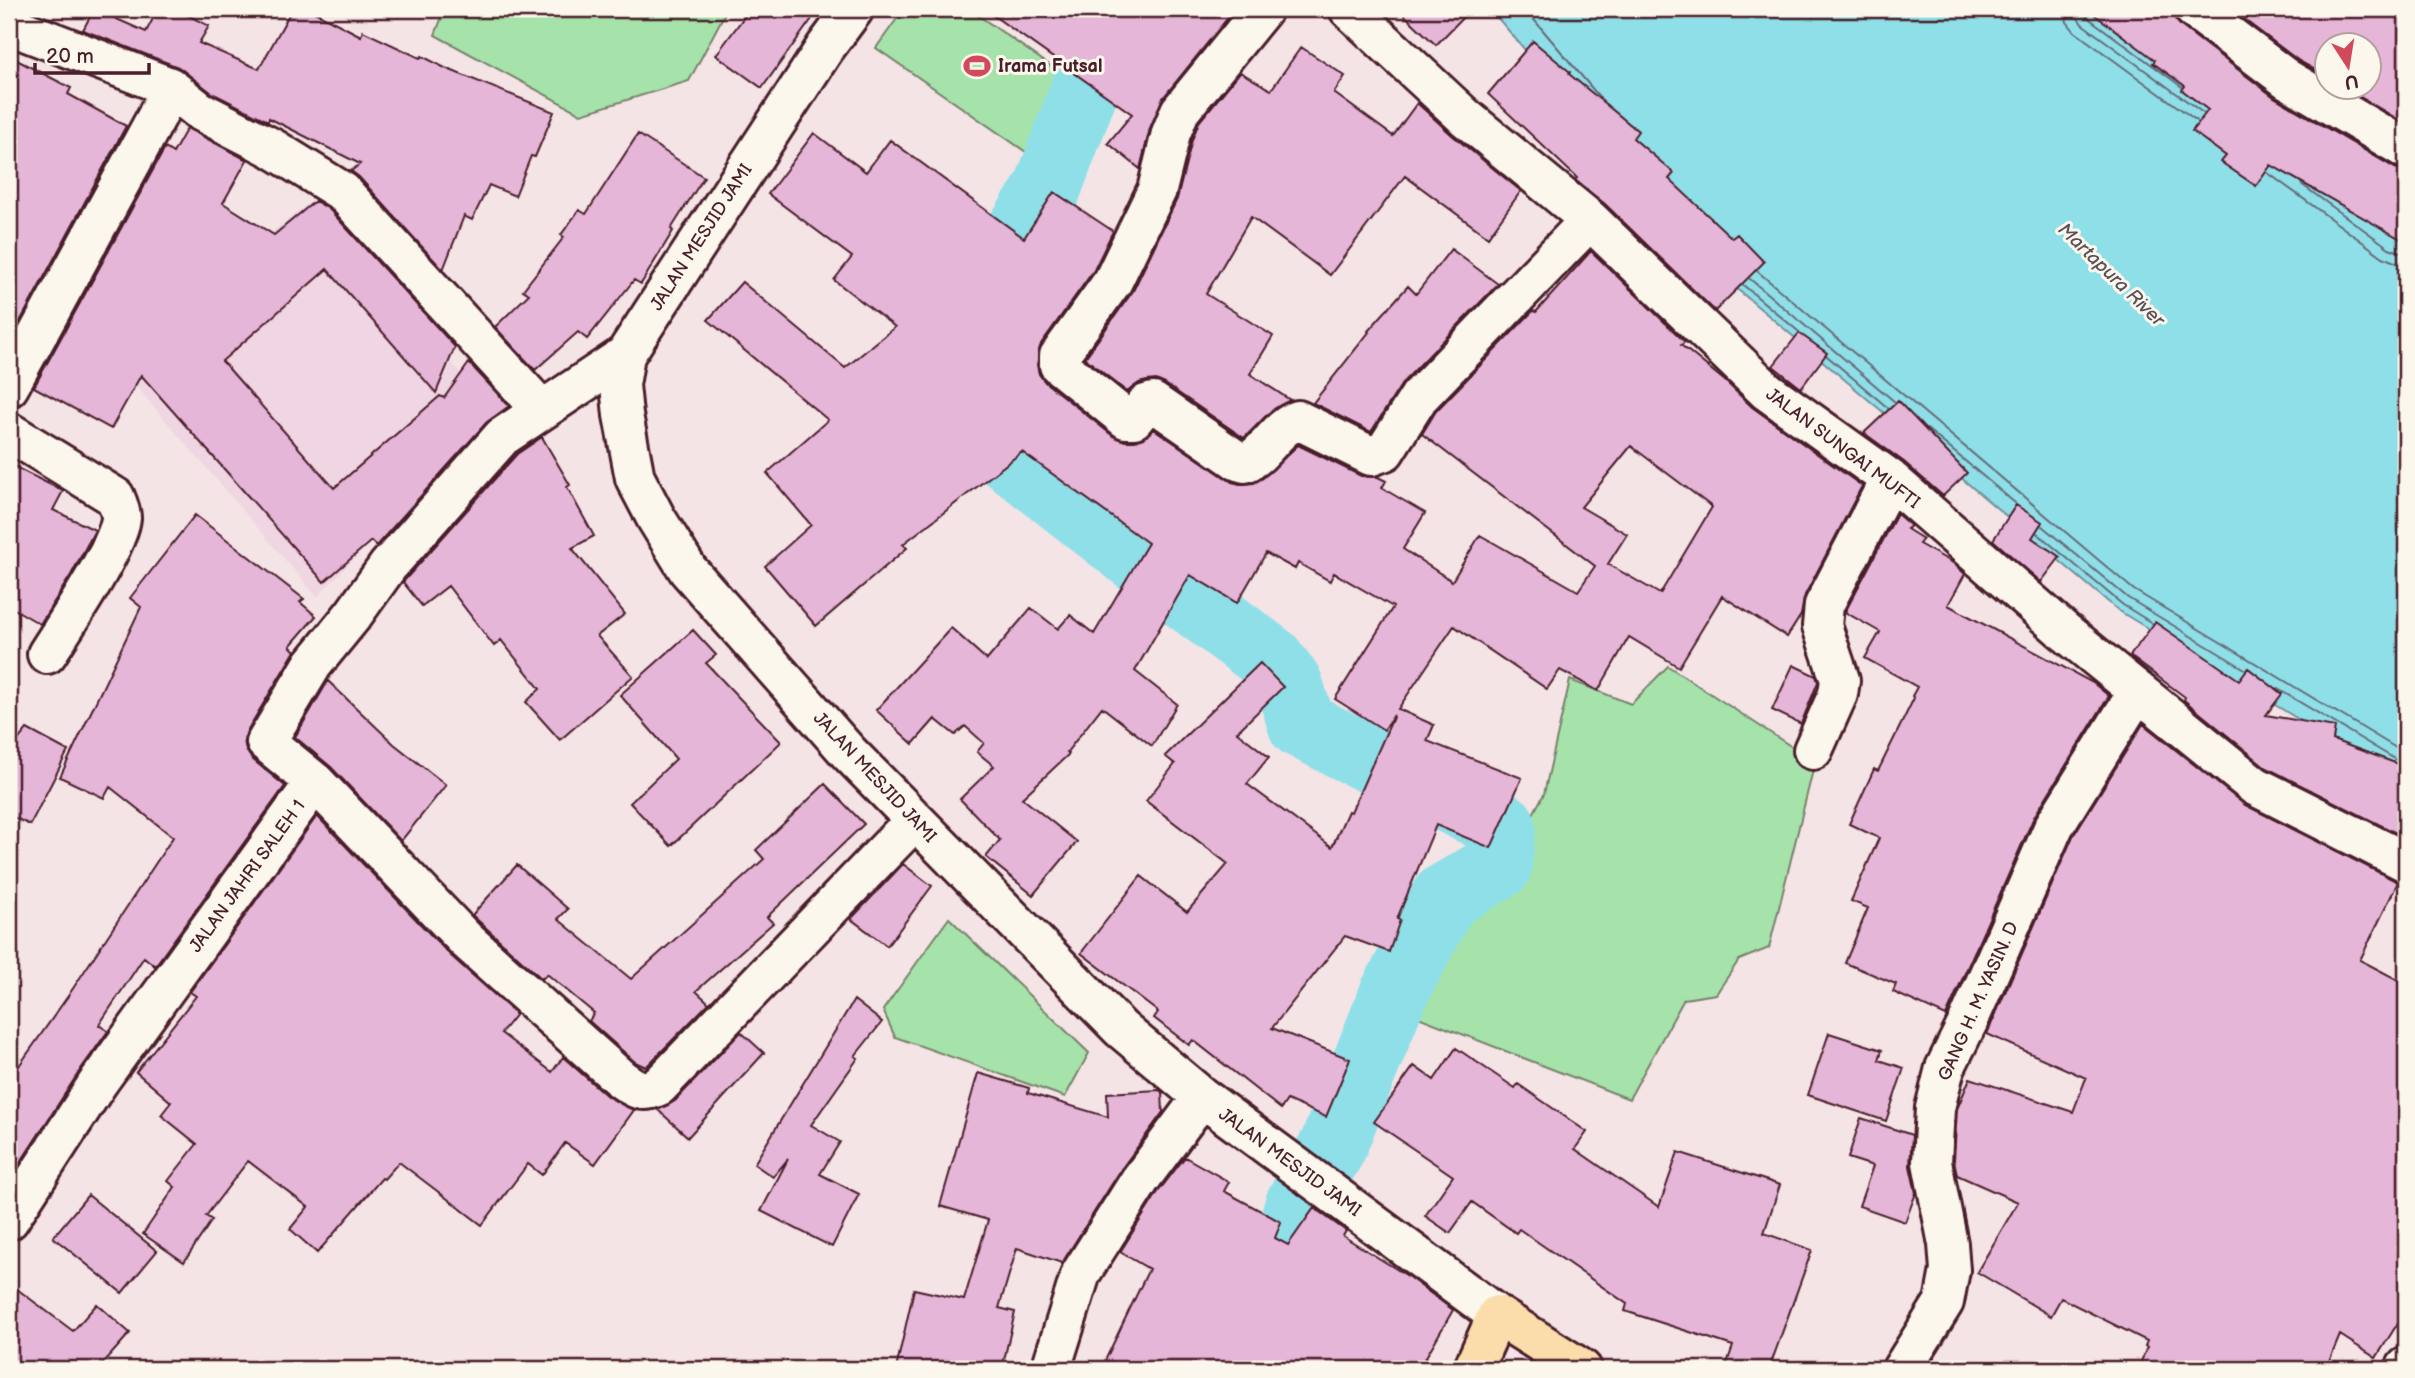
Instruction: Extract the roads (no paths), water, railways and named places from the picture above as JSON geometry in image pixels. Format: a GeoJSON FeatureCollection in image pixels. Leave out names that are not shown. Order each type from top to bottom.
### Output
{"type":"FeatureCollection","features":[{"type":"Feature","properties":{"kind":"main road"},"geometry":{"type":"LineString","coordinates":[[1473,1369],[1497,1315]]}},
{"type":"Feature","properties":{"kind":"main road","name":"JALAN MESJID JAMI"},"geometry":{"type":"LineString","coordinates":[[1497,1315],[1582,1369]]}},
{"type":"Feature","properties":{"kind":"street","name":"JALAN MESJID JAMI"},"geometry":{"type":"LineString","coordinates":[[854,9],[825,48],[625,355],[620,385],[635,478],[688,570],[849,753],[1121,1029],[1202,1097],[1497,1315]]}},
{"type":"Feature","properties":{"kind":"street"},"geometry":{"type":"LineString","coordinates":[[1263,9],[1180,111],[1171,133],[1157,190],[1119,269],[1059,356],[1059,365],[1126,419],[1134,419],[1146,404],[1153,402],[1238,461],[1245,463],[1256,458],[1287,424],[1298,420],[1371,456],[1379,455],[1385,451],[1419,397],[1438,375],[1590,220]]}},
{"type":"Feature","properties":{"kind":"street","name":"JALAN SUNGAI MUFTI"},"geometry":{"type":"LineString","coordinates":[[1349,9],[1466,118],[1590,220],[1767,391],[1890,480],[2064,631],[2255,786],[2406,862]]}},
{"type":"Feature","properties":{"kind":"street"},"geometry":{"type":"LineString","coordinates":[[2194,9],[2287,79],[2406,149]]}},
{"type":"Feature","properties":{"kind":"street"},"geometry":{"type":"LineString","coordinates":[[9,25],[170,87],[200,111],[272,148],[344,192],[542,410]]}},
{"type":"Feature","properties":{"kind":"street"},"geometry":{"type":"LineString","coordinates":[[9,387],[157,116],[170,87]]}},
{"type":"Feature","properties":{"kind":"street","name":"JALAN JAHRI SALEH 1"},"geometry":{"type":"LineString","coordinates":[[9,1220],[99,1081],[315,782],[266,742],[313,664],[388,566],[502,437],[625,355]]}},
{"type":"Feature","properties":{"kind":"street"},"geometry":{"type":"LineString","coordinates":[[9,432],[115,497],[119,507],[121,520],[107,556],[47,654]]}},
{"type":"Feature","properties":{"kind":"street"},"geometry":{"type":"LineString","coordinates":[[1813,750],[1838,694],[1840,680],[1822,626],[1824,605],[1890,480]]}},
{"type":"Feature","properties":{"kind":"street","name":"GANG H. M. YASIN. D"},"geometry":{"type":"LineString","coordinates":[[1902,1369],[1944,1303],[1950,1270],[1948,1244],[1932,1162],[1935,1108],[1945,1068],[1969,1022],[2054,826],[2138,691]]}},
{"type":"Feature","properties":{"kind":"street"},"geometry":{"type":"LineString","coordinates":[[315,782],[466,940],[637,1091],[648,1091],[659,1086],[915,820]]}},
{"type":"Feature","properties":{"kind":"street"},"geometry":{"type":"LineString","coordinates":[[1051,1369],[1081,1273],[1140,1180],[1202,1097]]}},
{"type":"Feature","properties":{"kind":"water","name":"Martapura River"},"geometry":{"type":"Polygon","coordinates":[[[1490,9],[2087,9],[2406,239],[2406,784],[2119,611],[1711,267],[1490,9]]]}},
{"type":"Feature","properties":{"kind":"waterway"},"geometry":{"type":"LineString","coordinates":[[948,290],[999,264],[1047,190],[1106,32],[1120,9]]}},
{"type":"Feature","properties":{"kind":"waterway"},"geometry":{"type":"LineString","coordinates":[[938,402],[1271,660],[1289,684],[1302,725],[1502,826],[1498,866],[1445,897],[1393,995],[1333,1146],[1299,1204],[1262,1321],[1224,1369]]}},
{"type":"Feature","properties":{"kind":"place","name":"Irama Futsal"},"geometry":{"type":"Point","coordinates":[977,66]}}]}
